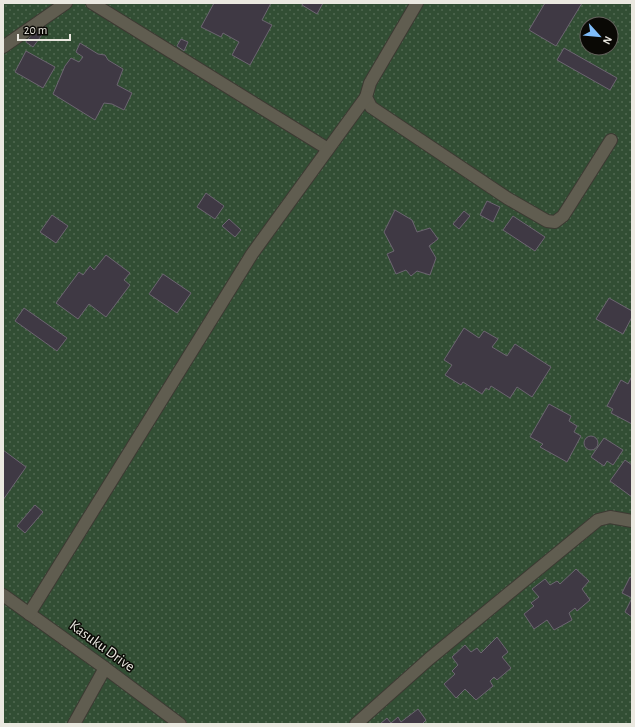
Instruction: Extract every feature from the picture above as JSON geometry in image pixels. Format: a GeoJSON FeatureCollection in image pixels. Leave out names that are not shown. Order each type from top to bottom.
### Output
{"type":"FeatureCollection","features":[{"type":"Feature","properties":{"kind":"street"},"geometry":{"type":"LineString","coordinates":[[3,47],[66,3]]}},
{"type":"Feature","properties":{"kind":"street"},"geometry":{"type":"LineString","coordinates":[[92,3],[328,149]]}},
{"type":"Feature","properties":{"kind":"street"},"geometry":{"type":"LineString","coordinates":[[29,614],[252,254],[366,97],[370,83],[417,3]]}},
{"type":"Feature","properties":{"kind":"street"},"geometry":{"type":"LineString","coordinates":[[366,97],[371,107],[500,194],[547,220],[555,222],[563,216],[612,140]]}},
{"type":"Feature","properties":{"kind":"street"},"geometry":{"type":"LineString","coordinates":[[356,724],[429,659],[598,520],[610,517],[632,522]]}},
{"type":"Feature","properties":{"kind":"street","name":"Kasuku Drive"},"geometry":{"type":"LineString","coordinates":[[3,595],[180,724]]}},
{"type":"Feature","properties":{"kind":"street"},"geometry":{"type":"LineString","coordinates":[[74,724],[105,668]]}},
{"type":"Feature","properties":{"kind":"green space"},"geometry":{"type":"Polygon","coordinates":[[[3,3],[632,3],[632,724],[3,724],[3,3]]]}},
{"type":"Feature","properties":{"kind":"building"},"geometry":{"type":"Polygon","coordinates":[[[214,3],[271,3],[262,20],[272,25],[250,65],[232,55],[239,42],[223,33],[221,37],[201,27],[214,3]]]}},
{"type":"Feature","properties":{"kind":"building"},"geometry":{"type":"Polygon","coordinates":[[[303,3],[323,3],[317,14],[302,5],[303,3]]]}},
{"type":"Feature","properties":{"kind":"building"},"geometry":{"type":"Polygon","coordinates":[[[545,3],[582,3],[556,46],[529,30],[545,3]]]}},
{"type":"Feature","properties":{"kind":"building"},"geometry":{"type":"Polygon","coordinates":[[[40,23],[47,28],[33,47],[26,42],[40,23]]]}},
{"type":"Feature","properties":{"kind":"building"},"geometry":{"type":"Polygon","coordinates":[[[181,39],[188,42],[184,51],[177,46],[181,39]]]}},
{"type":"Feature","properties":{"kind":"building"},"geometry":{"type":"Polygon","coordinates":[[[80,43],[98,54],[105,55],[108,60],[123,69],[117,85],[132,93],[124,110],[112,104],[104,103],[95,120],[53,94],[65,66],[71,58],[79,62],[83,57],[76,52],[80,43]]]}},
{"type":"Feature","properties":{"kind":"building"},"geometry":{"type":"Polygon","coordinates":[[[564,48],[617,78],[610,90],[557,60],[564,48]]]}},
{"type":"Feature","properties":{"kind":"building"},"geometry":{"type":"Polygon","coordinates":[[[26,51],[55,67],[43,88],[15,72],[26,51]]]}},
{"type":"Feature","properties":{"kind":"building"},"geometry":{"type":"Polygon","coordinates":[[[206,193],[224,206],[215,219],[197,207],[206,193]]]}},
{"type":"Feature","properties":{"kind":"building"},"geometry":{"type":"Polygon","coordinates":[[[487,201],[500,207],[493,222],[480,215],[487,201]]]}},
{"type":"Feature","properties":{"kind":"building"},"geometry":{"type":"Polygon","coordinates":[[[395,210],[412,220],[417,232],[430,228],[438,239],[429,246],[436,258],[430,275],[417,271],[411,276],[406,270],[396,274],[387,254],[394,251],[384,232],[395,210]]]}},
{"type":"Feature","properties":{"kind":"building"},"geometry":{"type":"Polygon","coordinates":[[[464,211],[470,216],[459,229],[453,224],[464,211]]]}},
{"type":"Feature","properties":{"kind":"building"},"geometry":{"type":"Polygon","coordinates":[[[52,215],[68,226],[56,243],[40,232],[52,215]]]}},
{"type":"Feature","properties":{"kind":"building"},"geometry":{"type":"Polygon","coordinates":[[[513,216],[545,237],[535,251],[503,230],[513,216]]]}},
{"type":"Feature","properties":{"kind":"building"},"geometry":{"type":"Polygon","coordinates":[[[229,219],[241,230],[235,237],[222,226],[229,219]]]}},
{"type":"Feature","properties":{"kind":"building"},"geometry":{"type":"Polygon","coordinates":[[[106,255],[130,273],[124,280],[130,285],[106,317],[89,304],[78,319],[56,303],[79,272],[83,275],[90,266],[94,270],[106,255]]]}},
{"type":"Feature","properties":{"kind":"building"},"geometry":{"type":"Polygon","coordinates":[[[163,274],[191,293],[177,313],[149,294],[163,274]]]}},
{"type":"Feature","properties":{"kind":"building"},"geometry":{"type":"Polygon","coordinates":[[[609,298],[632,311],[632,317],[623,334],[596,319],[609,298]]]}},
{"type":"Feature","properties":{"kind":"building"},"geometry":{"type":"Polygon","coordinates":[[[24,308],[67,338],[57,351],[15,321],[24,308]]]}},
{"type":"Feature","properties":{"kind":"building"},"geometry":{"type":"Polygon","coordinates":[[[464,328],[479,338],[484,331],[498,339],[492,347],[507,356],[515,344],[551,367],[532,397],[517,387],[510,398],[491,386],[489,390],[486,388],[482,394],[463,382],[461,385],[445,375],[452,365],[444,360],[464,328]]]}},
{"type":"Feature","properties":{"kind":"building"},"geometry":{"type":"Polygon","coordinates":[[[632,376],[632,424],[611,413],[613,409],[607,406],[621,380],[628,384],[632,376]]]}},
{"type":"Feature","properties":{"kind":"building"},"geometry":{"type":"Polygon","coordinates":[[[549,404],[571,416],[569,421],[577,426],[574,432],[581,436],[567,462],[540,447],[543,444],[530,437],[549,404]]]}},
{"type":"Feature","properties":{"kind":"building"},"geometry":{"type":"Polygon","coordinates":[[[591,436],[596,438],[598,443],[596,448],[591,450],[586,448],[584,443],[586,438],[591,436]]]}},
{"type":"Feature","properties":{"kind":"building"},"geometry":{"type":"Polygon","coordinates":[[[604,438],[623,450],[613,465],[607,461],[604,466],[591,457],[604,438]]]}},
{"type":"Feature","properties":{"kind":"building"},"geometry":{"type":"Polygon","coordinates":[[[3,450],[26,467],[3,500],[3,450]]]}},
{"type":"Feature","properties":{"kind":"building"},"geometry":{"type":"Polygon","coordinates":[[[625,460],[632,465],[632,497],[610,481],[625,460]]]}},
{"type":"Feature","properties":{"kind":"building"},"geometry":{"type":"Polygon","coordinates":[[[35,505],[43,512],[25,533],[17,526],[35,505]]]}},
{"type":"Feature","properties":{"kind":"building"},"geometry":{"type":"Polygon","coordinates":[[[576,569],[589,581],[582,589],[590,600],[577,611],[575,608],[569,613],[572,620],[554,630],[547,620],[534,629],[524,614],[534,606],[531,603],[539,597],[532,589],[545,579],[550,585],[557,581],[560,584],[576,569]]]}},
{"type":"Feature","properties":{"kind":"building"},"geometry":{"type":"Polygon","coordinates":[[[630,577],[632,578],[632,598],[622,593],[630,577]]]}},
{"type":"Feature","properties":{"kind":"building"},"geometry":{"type":"Polygon","coordinates":[[[632,598],[632,617],[625,612],[632,598]]]}},
{"type":"Feature","properties":{"kind":"building"},"geometry":{"type":"Polygon","coordinates":[[[497,637],[508,652],[502,657],[511,668],[497,680],[494,677],[490,681],[493,686],[476,700],[465,689],[456,698],[444,684],[455,674],[452,671],[458,665],[452,657],[465,645],[471,652],[477,648],[481,653],[497,637]]]}},
{"type":"Feature","properties":{"kind":"building"},"geometry":{"type":"Polygon","coordinates":[[[418,709],[426,720],[422,724],[380,724],[387,718],[391,723],[398,717],[401,722],[418,709]]]}}]}
